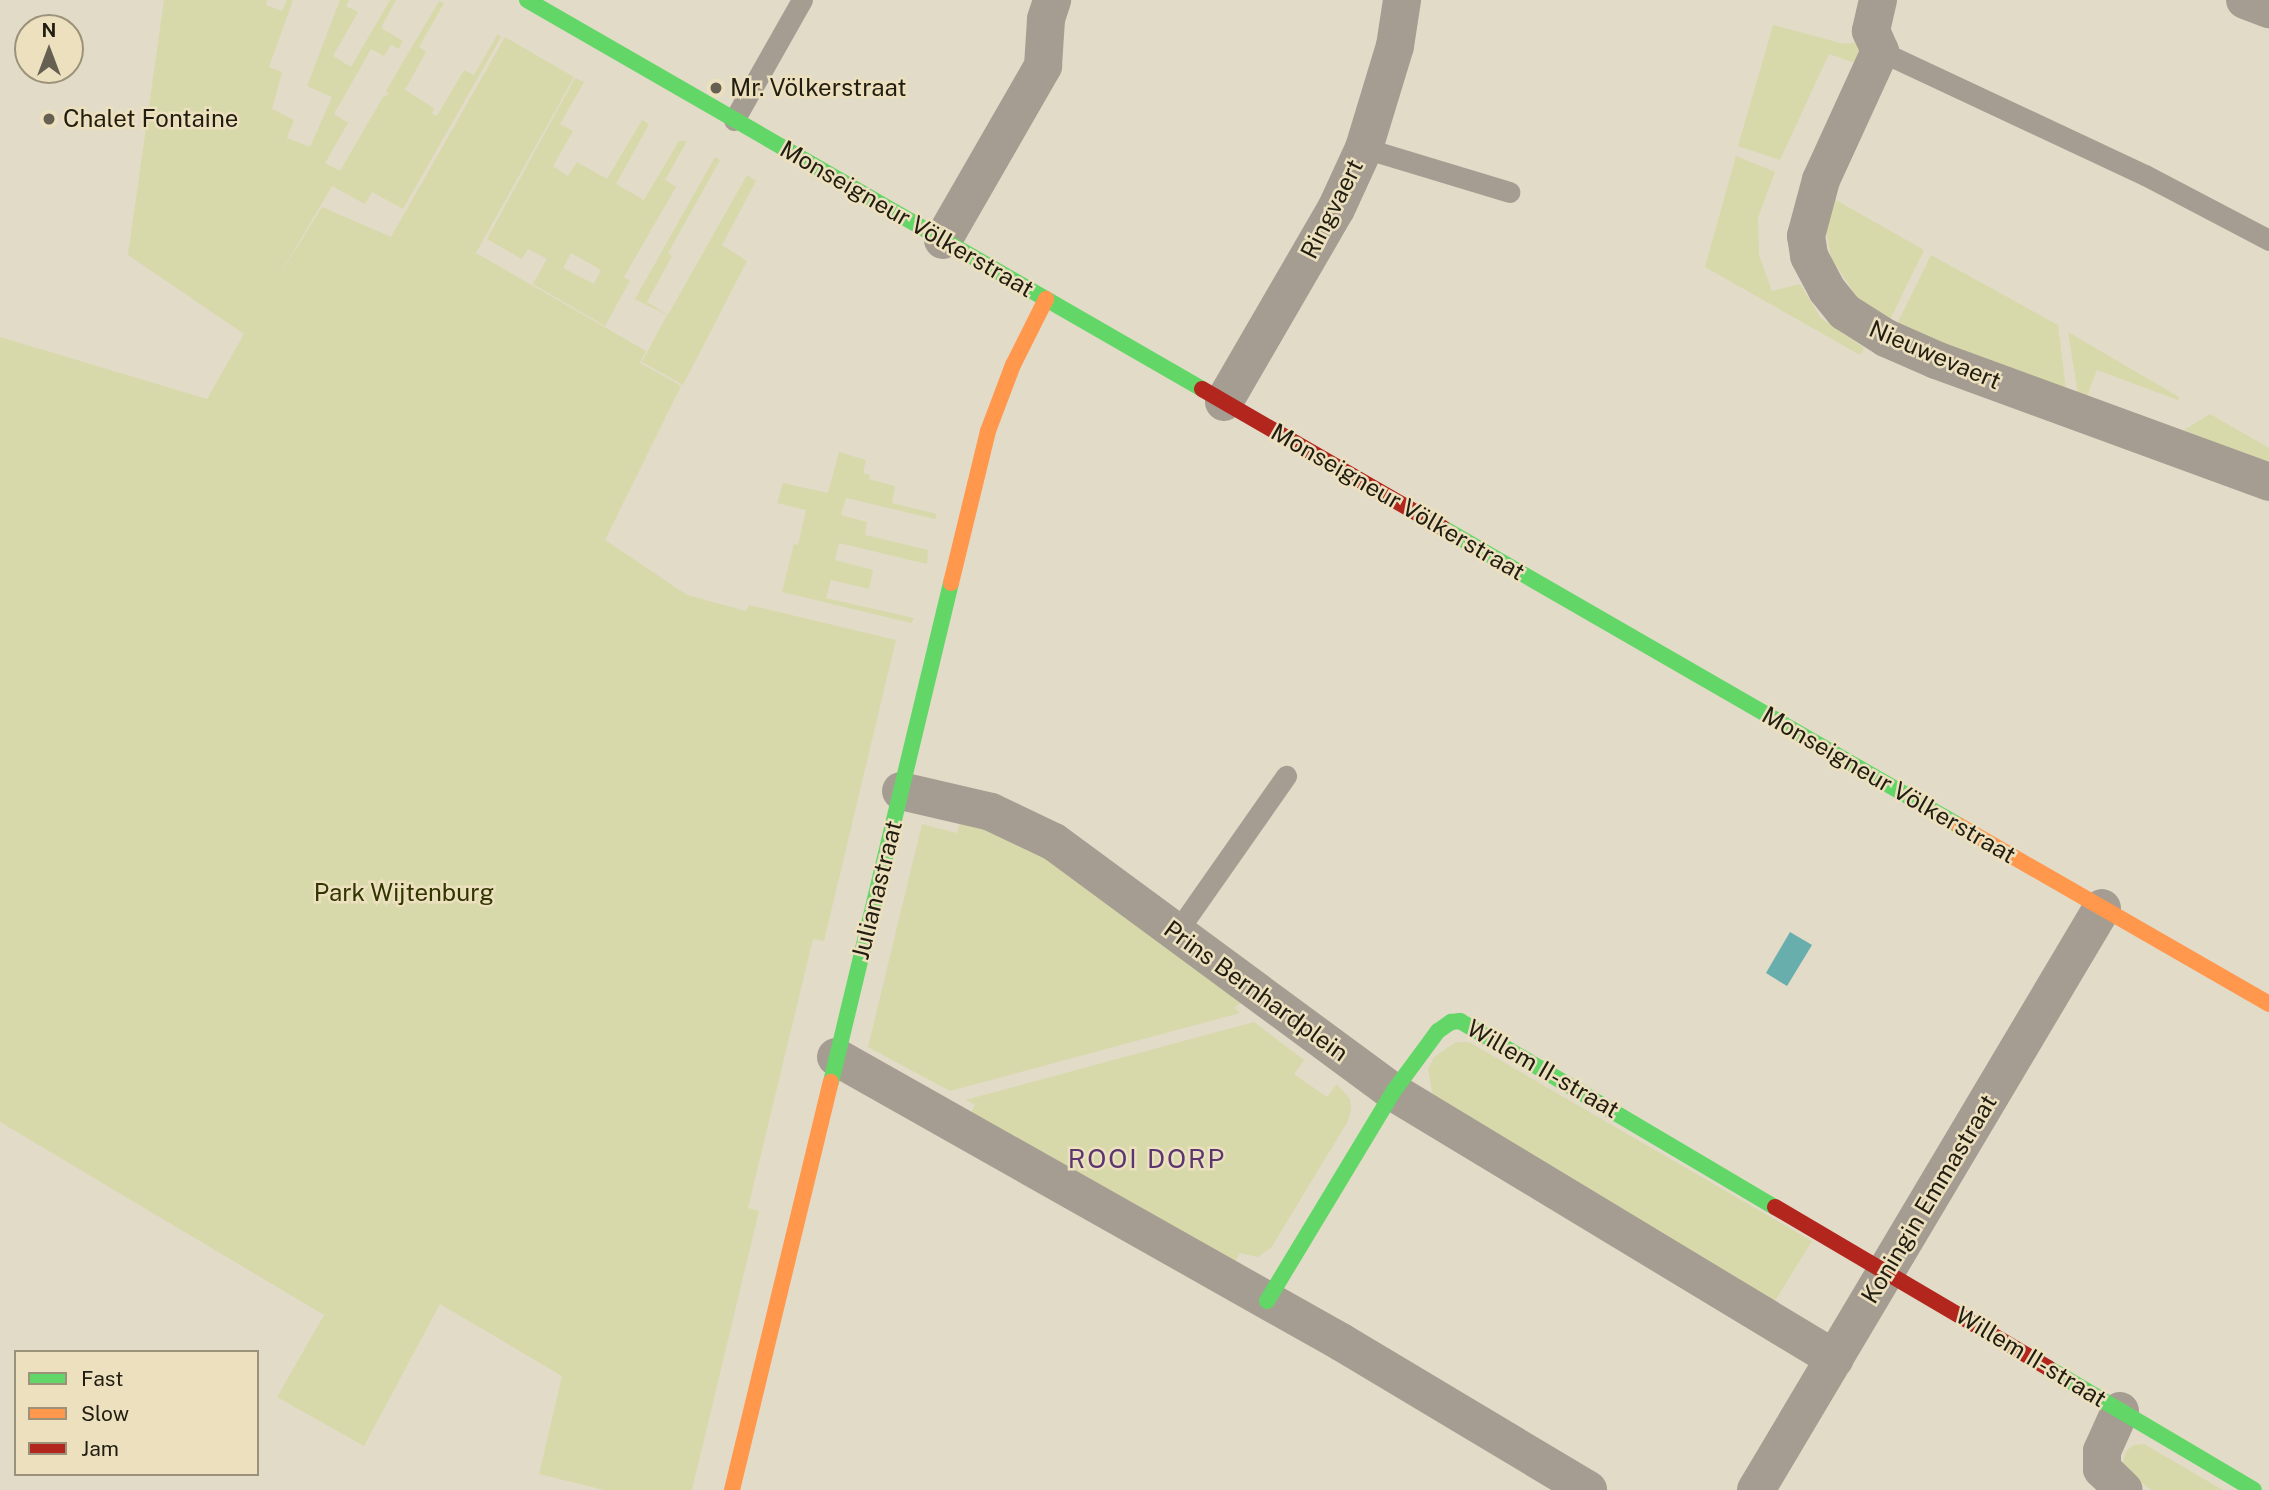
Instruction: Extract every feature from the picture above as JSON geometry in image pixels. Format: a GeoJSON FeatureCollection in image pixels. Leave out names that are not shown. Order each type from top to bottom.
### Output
{"type":"FeatureCollection","features":[{"type":"Feature","properties":{"kind":"street","name":"Monseigneur Völkerstraat"},"geometry":{"type":"LineString","coordinates":[[527,0],[2102,908],[2266,996]]}},
{"type":"Feature","properties":{"kind":"street"},"geometry":{"type":"LineString","coordinates":[[943,240],[1043,66],[1046,19],[1052,0]]}},
{"type":"Feature","properties":{"kind":"street","name":"Ringvaert"},"geometry":{"type":"LineString","coordinates":[[1224,402],[1336,209],[1364,148],[1395,46],[1402,0]]}},
{"type":"Feature","properties":{"kind":"street"},"geometry":{"type":"LineString","coordinates":[[1878,0],[1871,31],[1880,51]]}},
{"type":"Feature","properties":{"kind":"street"},"geometry":{"type":"LineString","coordinates":[[2245,0],[2269,9]]}},
{"type":"Feature","properties":{"kind":"street","name":"Nieuwevaert"},"geometry":{"type":"LineString","coordinates":[[1880,51],[1821,180],[1806,236],[1809,256],[1827,290],[1845,312],[1876,333],[1936,360],[2269,482]]}},
{"type":"Feature","properties":{"kind":"street","name":"Julianastraat"},"geometry":{"type":"LineString","coordinates":[[732,1487],[988,431],[1013,365],[1046,299]]}},
{"type":"Feature","properties":{"kind":"street","name":"Prins Bernhardplein"},"geometry":{"type":"LineString","coordinates":[[901,791],[990,812],[1054,842],[1393,1092]]}},
{"type":"Feature","properties":{"kind":"street","name":"Koningin Emmastraat"},"geometry":{"type":"LineString","coordinates":[[1756,1490],[2102,908]]}},
{"type":"Feature","properties":{"kind":"street","name":"Willem II-straat"},"geometry":{"type":"LineString","coordinates":[[1393,1092],[1438,1031],[1451,1022],[1460,1021],[1886,1270],[2254,1490]]}},
{"type":"Feature","properties":{"kind":"street"},"geometry":{"type":"LineString","coordinates":[[836,1057],[1341,1342],[1588,1490]]}},
{"type":"Feature","properties":{"kind":"street"},"geometry":{"type":"LineString","coordinates":[[1267,1301],[1393,1092],[1835,1359]]}},
{"type":"Feature","properties":{"kind":"street","name":"Willem II-straat"},"geometry":{"type":"LineString","coordinates":[[2120,1411],[2102,1451],[2102,1469],[2124,1490]]}},
{"type":"Feature","properties":{"kind":"lane"},"geometry":{"type":"LineString","coordinates":[[734,120],[802,0]]}},
{"type":"Feature","properties":{"kind":"lane"},"geometry":{"type":"LineString","coordinates":[[1880,51],[2130,169],[2269,240]]}},
{"type":"Feature","properties":{"kind":"lane"},"geometry":{"type":"LineString","coordinates":[[1364,148],[1510,192]]}},
{"type":"Feature","properties":{"kind":"lane"},"geometry":{"type":"LineString","coordinates":[[1176,933],[1286,776]]}},
{"type":"Feature","properties":{"kind":"lane"},"geometry":{"type":"LineString","coordinates":[[732,1487],[758,1490]]}},
{"type":"Feature","properties":{"kind":"green space","name":"Park Wijtenburg"},"geometry":{"type":"Polygon","coordinates":[[[164,0],[267,0],[266,5],[282,11],[287,0],[293,0],[269,67],[282,72],[272,109],[294,120],[287,138],[310,147],[332,97],[307,86],[340,0],[349,0],[346,6],[358,12],[333,56],[351,67],[390,0],[396,0],[381,28],[403,41],[399,49],[391,45],[384,56],[371,49],[334,114],[348,123],[325,163],[340,171],[383,97],[389,94],[386,91],[439,1],[444,3],[419,47],[426,52],[405,90],[434,108],[432,114],[437,116],[464,70],[474,75],[498,34],[501,37],[403,209],[372,192],[365,204],[332,186],[276,281],[322,207],[391,237],[505,37],[574,77],[476,253],[646,351],[640,363],[681,386],[605,540],[687,595],[746,611],[749,605],[896,640],[824,941],[813,939],[748,1208],[759,1211],[692,1490],[604,1490],[539,1474],[562,1376],[440,1304],[364,1446],[277,1397],[324,1315],[0,1122],[0,337],[207,399],[244,334],[128,255],[164,0]]]}},
{"type":"Feature","properties":{"kind":"green space"},"geometry":{"type":"Polygon","coordinates":[[[1773,25],[1844,44],[1858,42],[1862,56],[1855,63],[1829,54],[1780,160],[1738,146],[1773,25]]]}},
{"type":"Feature","properties":{"kind":"green space"},"geometry":{"type":"Polygon","coordinates":[[[575,78],[584,82],[560,124],[573,131],[553,166],[568,176],[577,162],[607,179],[642,120],[649,124],[616,184],[644,200],[679,141],[687,141],[665,180],[676,187],[624,277],[630,281],[605,326],[533,284],[547,259],[528,249],[522,259],[487,239],[575,78]],[[571,253],[563,268],[594,284],[601,270],[571,253]]]}},
{"type":"Feature","properties":{"kind":"green space"},"geometry":{"type":"Polygon","coordinates":[[[1736,156],[1775,172],[1758,218],[1759,255],[1772,291],[1800,284],[1821,318],[1864,348],[1860,355],[1705,267],[1736,156]]]}},
{"type":"Feature","properties":{"kind":"green space"},"geometry":{"type":"Polygon","coordinates":[[[715,157],[720,160],[668,253],[672,256],[647,302],[668,315],[747,175],[756,181],[722,245],[747,261],[683,385],[642,362],[667,315],[635,299],[715,157]]]}},
{"type":"Feature","properties":{"kind":"green space"},"geometry":{"type":"Polygon","coordinates":[[[1834,199],[1924,250],[1890,320],[1856,296],[1831,258],[1824,222],[1834,199]]]}},
{"type":"Feature","properties":{"kind":"green space"},"geometry":{"type":"Polygon","coordinates":[[[1931,255],[2058,325],[2066,389],[1946,346],[1897,324],[1931,255]]]}},
{"type":"Feature","properties":{"kind":"green space"},"geometry":{"type":"Polygon","coordinates":[[[2068,332],[2179,397],[2178,400],[2097,370],[2087,396],[2078,394],[2068,332]]]}},
{"type":"Feature","properties":{"kind":"green space"},"geometry":{"type":"Polygon","coordinates":[[[2210,414],[2269,448],[2269,464],[2184,430],[2210,414]]]}},
{"type":"Feature","properties":{"kind":"green space"},"geometry":{"type":"Polygon","coordinates":[[[839,452],[866,460],[863,473],[870,475],[869,479],[895,486],[892,503],[937,514],[935,519],[846,498],[841,515],[867,522],[865,535],[928,550],[927,564],[839,543],[835,560],[873,570],[869,589],[831,580],[826,598],[914,618],[911,623],[782,592],[794,544],[798,545],[806,510],[777,503],[783,483],[828,493],[839,452]]]}},
{"type":"Feature","properties":{"kind":"green space"},"geometry":{"type":"Polygon","coordinates":[[[960,823],[985,828],[1040,853],[1242,1001],[1235,1008],[1240,1013],[950,1091],[868,1047],[922,824],[957,833],[960,823]]]}},
{"type":"Feature","properties":{"kind":"green space"},"geometry":{"type":"Polygon","coordinates":[[[1254,1022],[1304,1060],[1294,1074],[1327,1097],[1337,1084],[1350,1099],[1351,1110],[1348,1121],[1271,1248],[1258,1257],[1240,1253],[1235,1262],[970,1114],[975,1105],[965,1100],[1254,1022]]]}},
{"type":"Feature","properties":{"kind":"green space"},"geometry":{"type":"Polygon","coordinates":[[[1456,1042],[1469,1042],[1812,1241],[1773,1304],[1433,1097],[1428,1069],[1434,1057],[1456,1042]]]}},
{"type":"Feature","properties":{"kind":"green space"},"geometry":{"type":"Polygon","coordinates":[[[2144,1444],[2223,1490],[2151,1490],[2128,1472],[2123,1462],[2126,1451],[2134,1445],[2144,1444]]]}},
{"type":"Feature","properties":{"kind":"water"},"geometry":{"type":"Polygon","coordinates":[[[1790,932],[1812,945],[1787,986],[1766,973],[1790,932]]]}},
{"type":"Feature","properties":{"kind":"traffic: fast"},"geometry":{"type":"LineString","coordinates":[[527,0],[1202,389]]}},
{"type":"Feature","properties":{"kind":"traffic: fast"},"geometry":{"type":"LineString","coordinates":[[1443,528],[1958,825]]}},
{"type":"Feature","properties":{"kind":"traffic: fast"},"geometry":{"type":"LineString","coordinates":[[831,1082],[951,583]]}},
{"type":"Feature","properties":{"kind":"traffic: fast"},"geometry":{"type":"LineString","coordinates":[[1267,1301],[1393,1092],[1438,1031],[1451,1022],[1460,1021],[1775,1207]]}},
{"type":"Feature","properties":{"kind":"traffic: fast"},"geometry":{"type":"LineString","coordinates":[[2048,1368],[2254,1490]]}},
{"type":"Feature","properties":{"kind":"traffic: slow"},"geometry":{"type":"LineString","coordinates":[[951,583],[988,431],[1013,365],[1046,299]]}},
{"type":"Feature","properties":{"kind":"traffic: slow"},"geometry":{"type":"LineString","coordinates":[[1958,825],[2269,1004]]}},
{"type":"Feature","properties":{"kind":"traffic: slow"},"geometry":{"type":"LineString","coordinates":[[732,1490],[831,1082]]}},
{"type":"Feature","properties":{"kind":"traffic: jam"},"geometry":{"type":"LineString","coordinates":[[1202,389],[1443,528]]}},
{"type":"Feature","properties":{"kind":"traffic: jam"},"geometry":{"type":"LineString","coordinates":[[1775,1207],[2048,1368]]}},
{"type":"Feature","properties":{"kind":"place","name":"Mr. Völkerstraat"},"geometry":{"type":"Point","coordinates":[716,88]}},
{"type":"Feature","properties":{"kind":"place","name":"Chalet Fontaine"},"geometry":{"type":"Point","coordinates":[49,119]}},
{"type":"Feature","properties":{"kind":"district","name":"ROOI DORP"},"geometry":{"type":"Point","coordinates":[1147,1159]}}]}
